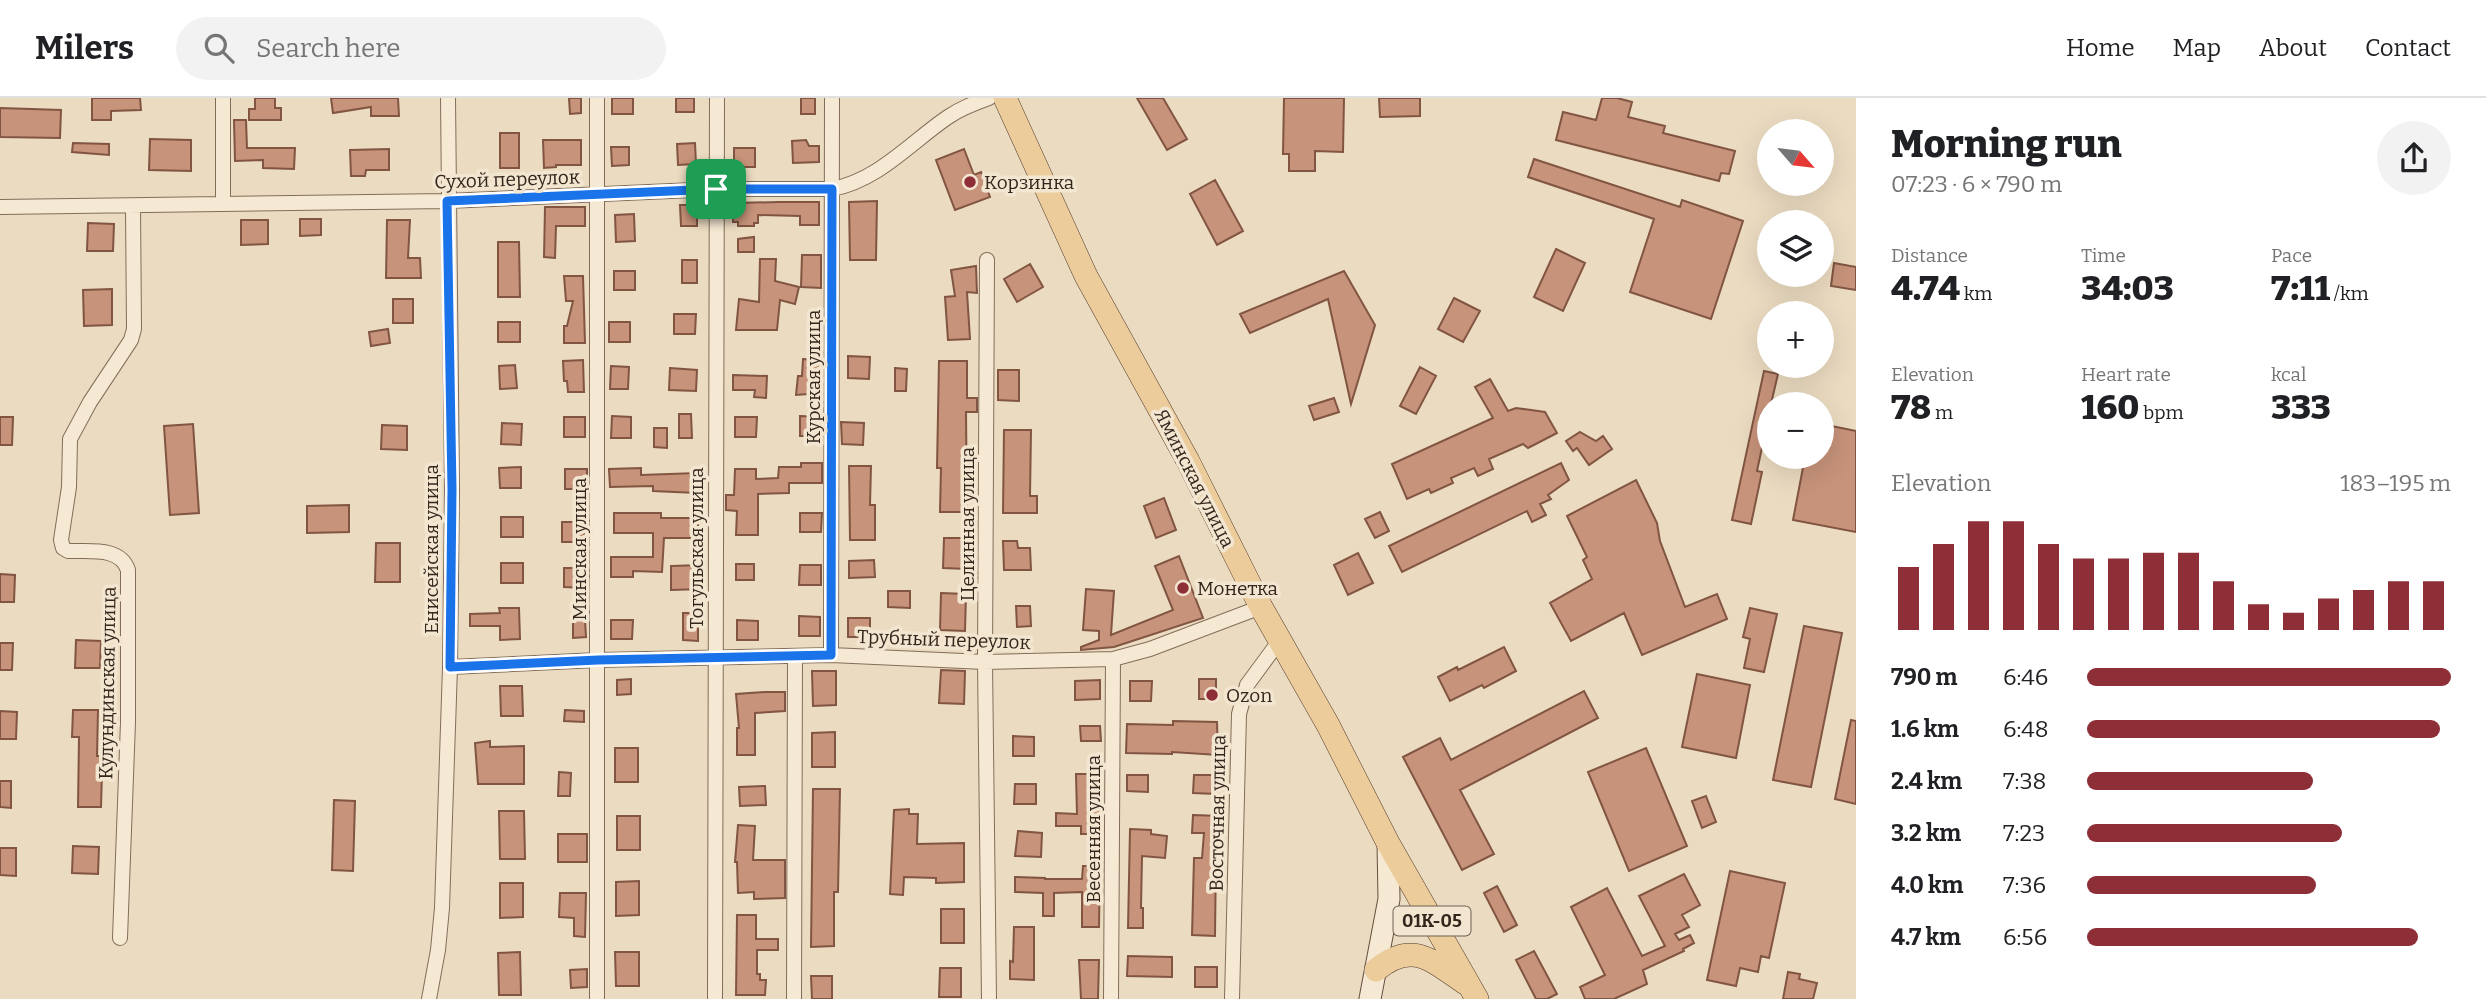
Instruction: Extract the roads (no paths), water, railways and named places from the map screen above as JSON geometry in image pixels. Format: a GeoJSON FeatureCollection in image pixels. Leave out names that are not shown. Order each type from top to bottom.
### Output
{"type":"FeatureCollection","features":[{"type":"Feature","properties":{"kind":"main road","name":"Яминская улица"},"geometry":{"type":"LineString","coordinates":[[1005,98],[1086,276],[1188,461],[1261,607],[1328,725],[1388,843],[1473,992]]}},
{"type":"Feature","properties":{"kind":"main road"},"geometry":{"type":"LineString","coordinates":[[1370,999],[1389,899],[1388,843]]}},
{"type":"Feature","properties":{"kind":"main road"},"geometry":{"type":"LineString","coordinates":[[1376,970],[1391,958],[1403,954],[1419,956],[1434,962],[1473,992]]}},
{"type":"Feature","properties":{"kind":"street"},"geometry":{"type":"LineString","coordinates":[[223,98],[223,204]]}},
{"type":"Feature","properties":{"kind":"street","name":"Енисейская улица"},"geometry":{"type":"LineString","coordinates":[[429,999],[439,950],[442,908],[450,667],[452,489],[448,98]]}},
{"type":"Feature","properties":{"kind":"street","name":"Минская улица"},"geometry":{"type":"LineString","coordinates":[[597,98],[597,999]]}},
{"type":"Feature","properties":{"kind":"street","name":"Тогульская улица"},"geometry":{"type":"LineString","coordinates":[[715,999],[717,98]]}},
{"type":"Feature","properties":{"kind":"street","name":"Курская улица"},"geometry":{"type":"LineString","coordinates":[[831,655],[832,98]]}},
{"type":"Feature","properties":{"kind":"street","name":"Сухой переулок"},"geometry":{"type":"LineString","coordinates":[[0,207],[447,201],[716,189],[832,189],[843,187],[875,172],[951,115],[989,98]]}},
{"type":"Feature","properties":{"kind":"street","name":"Кулундинская улица"},"geometry":{"type":"LineString","coordinates":[[120,938],[128,722],[128,570],[126,563],[117,555],[109,552],[68,551],[63,548],[61,540],[69,487],[70,439],[90,402],[131,340],[134,329],[133,206]]}},
{"type":"Feature","properties":{"kind":"street","name":"Целинная улица"},"geometry":{"type":"LineString","coordinates":[[987,260],[985,663],[989,999]]}},
{"type":"Feature","properties":{"kind":"street","name":"Трубный переулок"},"geometry":{"type":"LineString","coordinates":[[450,667],[598,660],[831,655],[985,663],[1113,659],[1150,649],[1261,607]]}},
{"type":"Feature","properties":{"kind":"street","name":"Восточная улица"},"geometry":{"type":"LineString","coordinates":[[1232,999],[1239,714],[1247,685],[1280,640]]}},
{"type":"Feature","properties":{"kind":"street"},"geometry":{"type":"LineString","coordinates":[[794,999],[795,656]]}},
{"type":"Feature","properties":{"kind":"street","name":"Весенняя улица"},"geometry":{"type":"LineString","coordinates":[[1111,999],[1113,659]]}},
{"type":"Feature","properties":{"kind":"place","name":"Корзинка"},"geometry":{"type":"Point","coordinates":[970,182]}},
{"type":"Feature","properties":{"kind":"place","name":"Монетка"},"geometry":{"type":"Point","coordinates":[1183,588]}},
{"type":"Feature","properties":{"kind":"place","name":"Ozon"},"geometry":{"type":"Point","coordinates":[1212,695]}}]}
